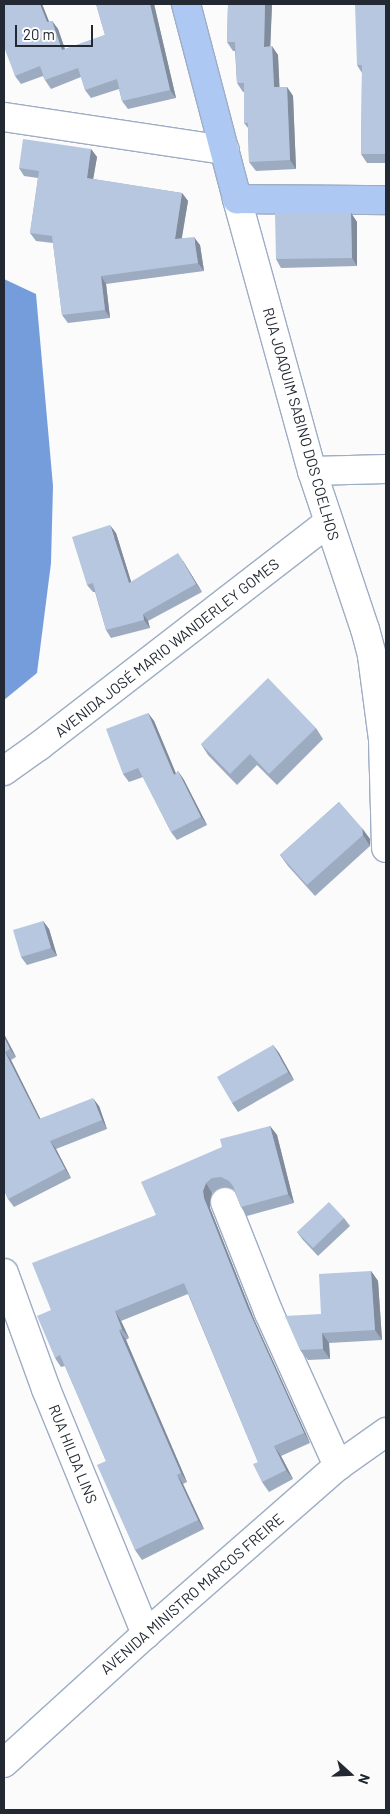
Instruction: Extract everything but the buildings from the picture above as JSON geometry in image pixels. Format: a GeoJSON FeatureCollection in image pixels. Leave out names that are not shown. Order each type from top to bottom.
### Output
{"type":"FeatureCollection","features":[{"type":"Feature","properties":{"kind":"main road","name":"RUA JOAQUIM SABINO DOS COELHOS"},"geometry":{"type":"LineString","coordinates":[[186,4],[225,150],[236,200]]}},
{"type":"Feature","properties":{"kind":"main road"},"geometry":{"type":"LineString","coordinates":[[236,200],[386,200]]}},
{"type":"Feature","properties":{"kind":"street"},"geometry":{"type":"LineString","coordinates":[[4,117],[225,150]]}},
{"type":"Feature","properties":{"kind":"street","name":"RUA JOAQUIM SABINO DOS COELHOS"},"geometry":{"type":"LineString","coordinates":[[236,200],[312,471],[365,629],[372,656],[385,739],[386,848]]}},
{"type":"Feature","properties":{"kind":"street"},"geometry":{"type":"LineString","coordinates":[[312,471],[386,469]]}},
{"type":"Feature","properties":{"kind":"street","name":"AVENIDA JOSÉ MARIO WANDERLEY GOMES"},"geometry":{"type":"LineString","coordinates":[[4,770],[39,746],[329,522]]}},
{"type":"Feature","properties":{"kind":"street"},"geometry":{"type":"LineString","coordinates":[[226,1202],[269,1313],[338,1466]]}},
{"type":"Feature","properties":{"kind":"street","name":"RUA HILDA LINS"},"geometry":{"type":"LineString","coordinates":[[4,1273],[46,1389],[146,1634]]}},
{"type":"Feature","properties":{"kind":"street","name":"AVENIDA MINISTRO MARCOS FREIRE"},"geometry":{"type":"LineString","coordinates":[[4,1763],[146,1634],[338,1466],[386,1432]]}},
{"type":"Feature","properties":{"kind":"water"},"geometry":{"type":"Polygon","coordinates":[[[4,279],[36,294],[53,486],[51,563],[37,673],[4,700],[4,279]]]}}]}
